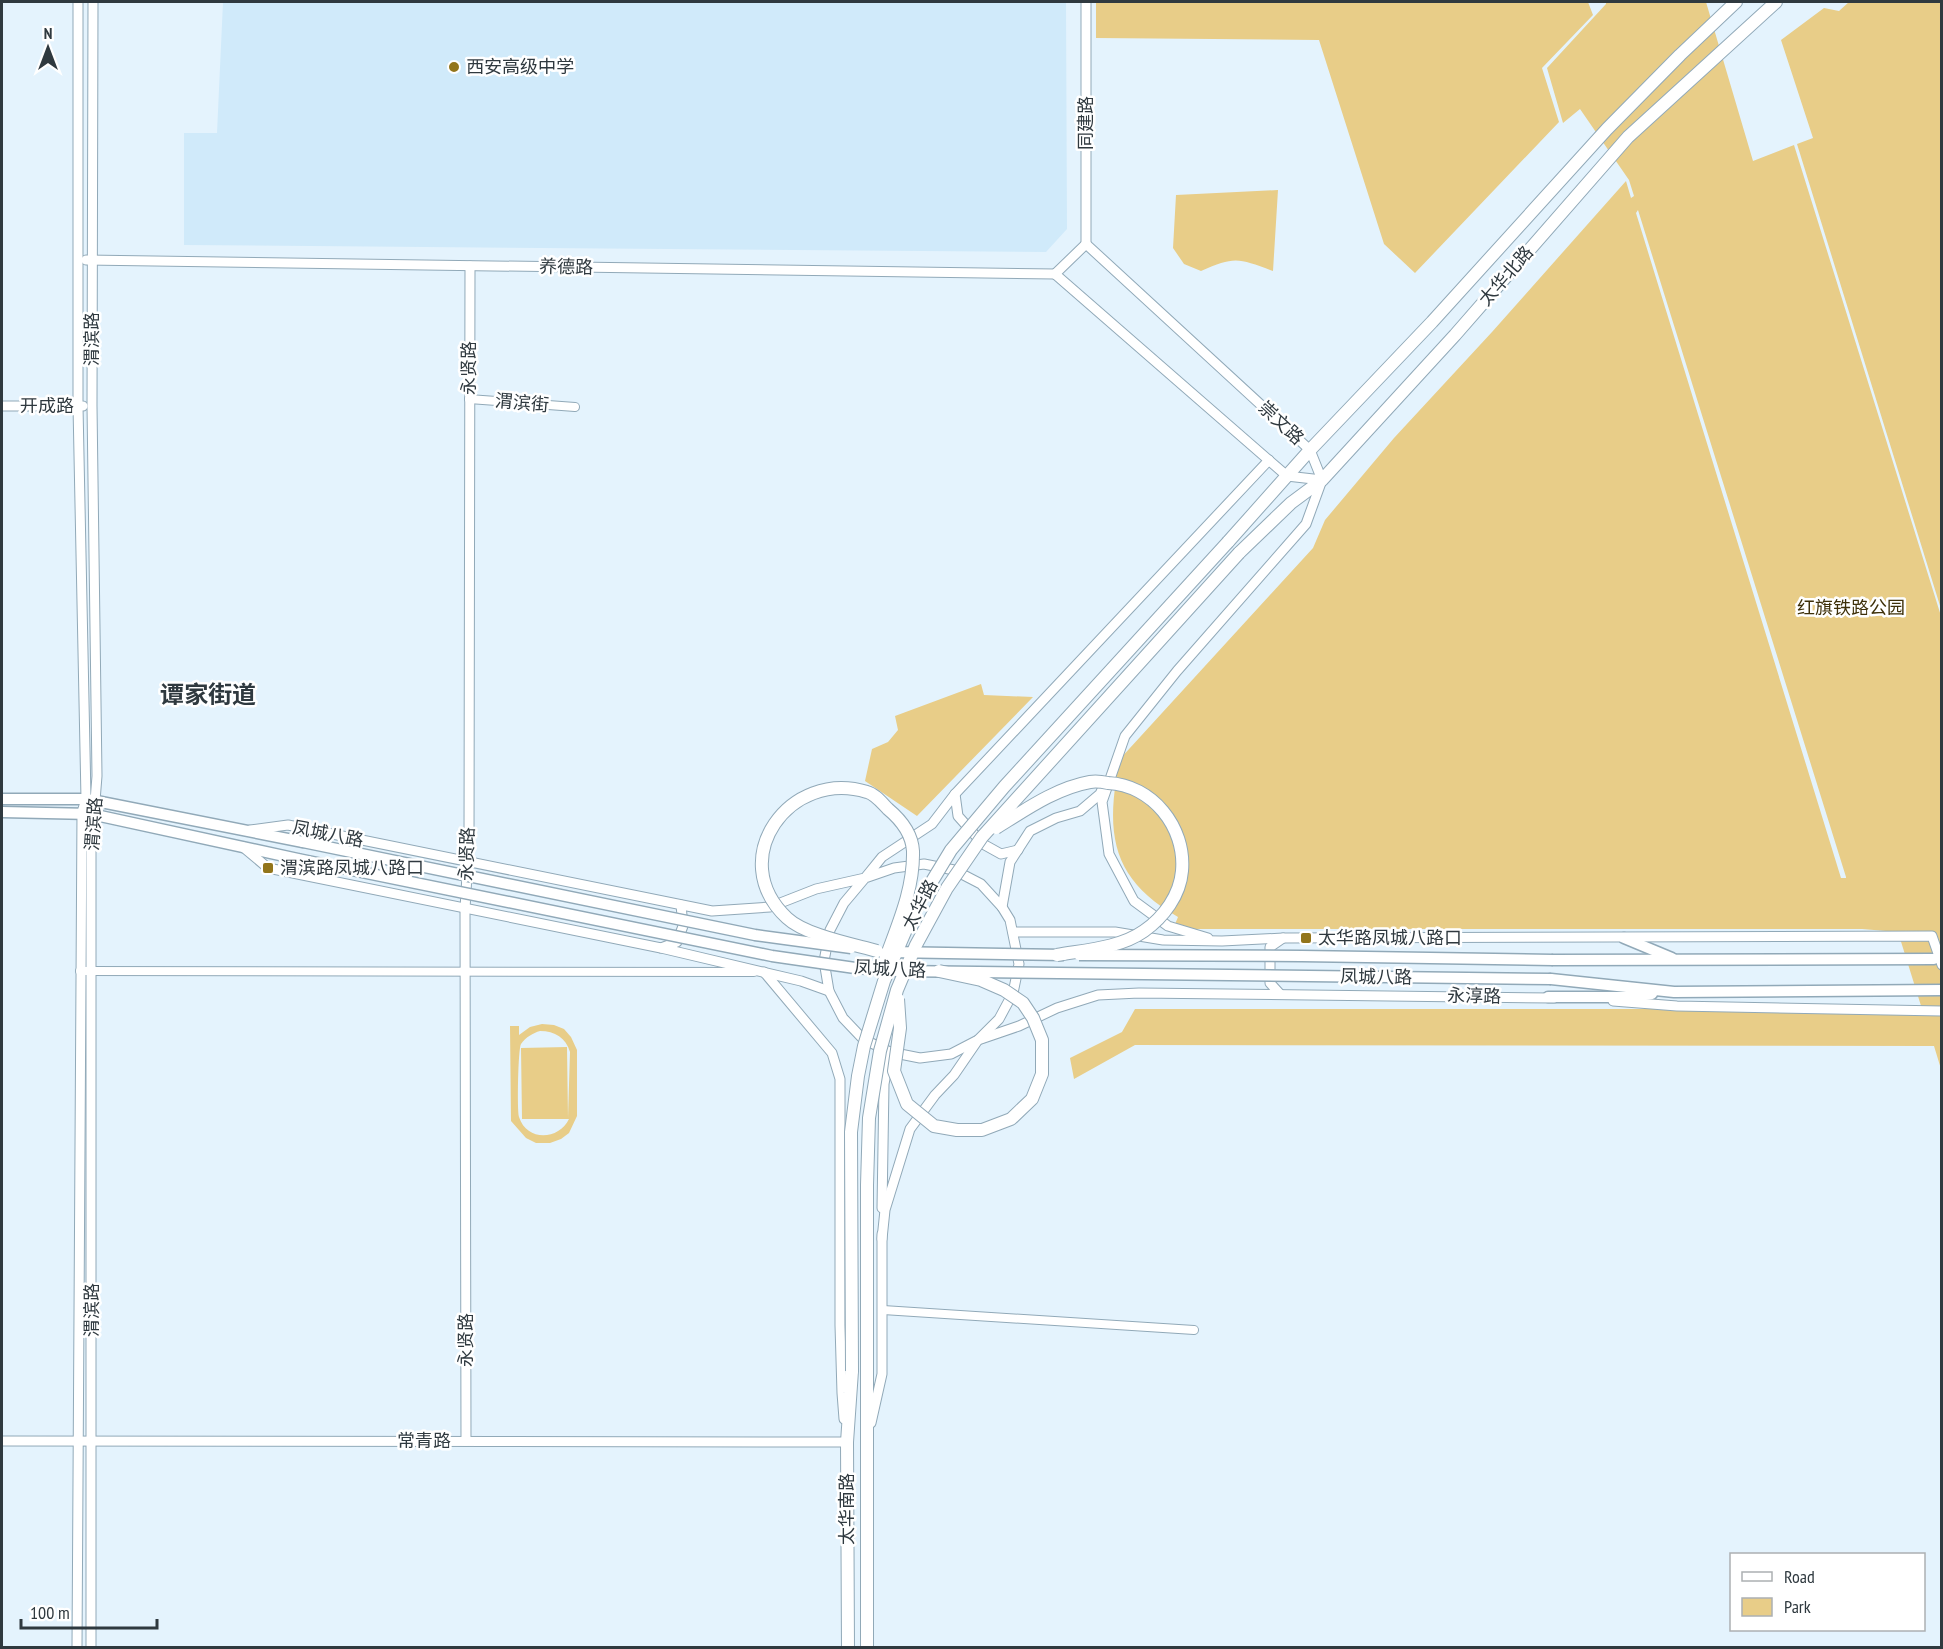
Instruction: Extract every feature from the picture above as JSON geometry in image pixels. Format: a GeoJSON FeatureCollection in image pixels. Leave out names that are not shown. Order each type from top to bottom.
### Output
{"type":"FeatureCollection","features":[{"type":"Feature","properties":{"kind":"main road","name":"太华北路"},"geometry":{"type":"LineString","coordinates":[[1228,542],[1607,129],[1736,2]]}},
{"type":"Feature","properties":{"kind":"main road","name":"太华北路"},"geometry":{"type":"LineString","coordinates":[[1239,553],[1291,503],[1322,480],[1455,335],[1628,137],[1776,2]]}},
{"type":"Feature","properties":{"kind":"main road","name":"太华路"},"geometry":{"type":"LineString","coordinates":[[852,1371],[851,1132],[858,1076],[884,981],[915,911],[951,850],[1004,787],[1228,542]]}},
{"type":"Feature","properties":{"kind":"main road","name":"太华路"},"geometry":{"type":"LineString","coordinates":[[867,1372],[869,1118],[880,1051],[897,990],[916,945],[947,888],[982,837],[1239,553]]}},
{"type":"Feature","properties":{"kind":"main road"},"geometry":{"type":"LineString","coordinates":[[982,837],[1043,799],[1091,782],[1124,783],[1161,807],[1180,843],[1182,872],[1175,895],[1166,912],[1143,932],[1111,945],[1057,955]]}},
{"type":"Feature","properties":{"kind":"main road"},"geometry":{"type":"LineString","coordinates":[[874,1011],[876,983],[912,881],[913,847],[901,819],[870,792],[848,788],[826,789],[796,802],[779,816],[768,831],[763,850],[763,874],[771,899],[789,919],[818,934],[877,951]]}},
{"type":"Feature","properties":{"kind":"main road","name":"凤城八路"},"geometry":{"type":"LineString","coordinates":[[2,799],[91,800],[248,830],[548,894],[756,935],[877,951],[1057,955],[1675,960]]}},
{"type":"Feature","properties":{"kind":"main road","name":"凤城八路"},"geometry":{"type":"LineString","coordinates":[[2,812],[87,813],[298,859],[772,956],[855,968],[1551,979],[1674,992]]}},
{"type":"Feature","properties":{"kind":"main road"},"geometry":{"type":"LineString","coordinates":[[1624,938],[1675,960],[1938,962]]}},
{"type":"Feature","properties":{"kind":"main road"},"geometry":{"type":"LineString","coordinates":[[897,990],[900,1028],[894,1071],[907,1104],[934,1126],[957,1131],[982,1131],[1011,1119],[1032,1099],[1042,1074],[1042,1041],[1033,1018],[1023,1003],[1005,990],[981,980],[939,971]]}},
{"type":"Feature","properties":{"kind":"main road"},"geometry":{"type":"LineString","coordinates":[[1548,997],[1625,997],[1674,992],[1941,990]]}},
{"type":"Feature","properties":{"kind":"main road","name":"太华南路"},"geometry":{"type":"LineString","coordinates":[[848,1647],[847,1442],[852,1371]]}},
{"type":"Feature","properties":{"kind":"main road","name":"太华南路"},"geometry":{"type":"LineString","coordinates":[[867,1372],[867,1647]]}},
{"type":"Feature","properties":{"kind":"street","name":"渭滨路"},"geometry":{"type":"LineString","coordinates":[[78,2],[78,406],[91,800]]}},
{"type":"Feature","properties":{"kind":"street","name":"渭滨路"},"geometry":{"type":"LineString","coordinates":[[77,1647],[80,971],[87,813],[97,776],[92,406],[93,2]]}},
{"type":"Feature","properties":{"kind":"street","name":"同建路"},"geometry":{"type":"LineString","coordinates":[[1086,2],[1086,244]]}},
{"type":"Feature","properties":{"kind":"street"},"geometry":{"type":"LineString","coordinates":[[1055,274],[1086,244]]}},
{"type":"Feature","properties":{"kind":"street","name":"崇文路"},"geometry":{"type":"LineString","coordinates":[[1086,244],[1310,450],[1322,480]]}},
{"type":"Feature","properties":{"kind":"street","name":"养德路"},"geometry":{"type":"LineString","coordinates":[[78,260],[1055,274]]}},
{"type":"Feature","properties":{"kind":"street","name":"永贤路"},"geometry":{"type":"LineString","coordinates":[[466,1442],[465,909],[469,841],[470,266]]}},
{"type":"Feature","properties":{"kind":"street","name":"崇文路"},"geometry":{"type":"LineString","coordinates":[[1055,274],[1287,476]]}},
{"type":"Feature","properties":{"kind":"street","name":"渭滨街"},"geometry":{"type":"LineString","coordinates":[[469,399],[575,407]]}},
{"type":"Feature","properties":{"kind":"street","name":"开成路"},"geometry":{"type":"LineString","coordinates":[[2,406],[92,406]]}},
{"type":"Feature","properties":{"kind":"street"},"geometry":{"type":"LineString","coordinates":[[978,1040],[951,1053],[920,1058],[890,1052],[863,1039],[843,1018],[829,991],[825,961],[830,930],[844,903],[882,857],[932,824],[956,794],[1269,460]]}},
{"type":"Feature","properties":{"kind":"street"},"geometry":{"type":"LineString","coordinates":[[1222,941],[1168,926],[1134,901],[1109,854],[1102,801],[1125,736],[1178,671],[1306,525],[1322,480],[1287,476]]}},
{"type":"Feature","properties":{"kind":"street"},"geometry":{"type":"LineString","coordinates":[[1002,906],[1010,862],[1030,831],[1056,818],[1080,811],[1100,794],[1114,766]]}},
{"type":"Feature","properties":{"kind":"street"},"geometry":{"type":"LineString","coordinates":[[956,794],[958,816],[983,844],[1001,854],[1018,850]]}},
{"type":"Feature","properties":{"kind":"street","name":"渭滨路"},"geometry":{"type":"LineString","coordinates":[[87,813],[92,971],[91,1647]]}},
{"type":"Feature","properties":{"kind":"street","name":"凤城八路"},"geometry":{"type":"LineString","coordinates":[[248,830],[288,825],[712,911],[770,907],[816,889],[865,879]]}},
{"type":"Feature","properties":{"kind":"street","name":"凤城八路"},"geometry":{"type":"LineString","coordinates":[[241,846],[268,868],[661,948],[801,981],[829,991]]}},
{"type":"Feature","properties":{"kind":"street"},"geometry":{"type":"LineString","coordinates":[[865,879],[894,868],[924,864],[954,870],[981,884],[1002,906],[1010,920],[1019,964],[1013,993],[999,1019],[978,1040],[954,1075],[935,1095],[910,1130],[885,1210],[882,1239]]}},
{"type":"Feature","properties":{"kind":"street"},"geometry":{"type":"LineString","coordinates":[[661,948],[676,942],[683,926],[681,905]]}},
{"type":"Feature","properties":{"kind":"street"},"geometry":{"type":"LineString","coordinates":[[1012,932],[1115,932],[1163,940],[1222,941],[1283,938],[1932,936],[1938,962]]}},
{"type":"Feature","properties":{"kind":"street"},"geometry":{"type":"LineString","coordinates":[[1280,994],[1270,983],[1270,947],[1283,938]]}},
{"type":"Feature","properties":{"kind":"street"},"geometry":{"type":"LineString","coordinates":[[80,971],[764,972],[832,1053],[840,1079],[840,1336],[847,1442]]}},
{"type":"Feature","properties":{"kind":"street","name":"永淳路"},"geometry":{"type":"LineString","coordinates":[[978,1040],[1019,1026],[1057,1008],[1098,995],[1139,993],[1548,997],[1677,1006],[1941,1011]]}},
{"type":"Feature","properties":{"kind":"street"},"geometry":{"type":"LineString","coordinates":[[866,1443],[882,1374],[884,1084],[890,1052]]}},
{"type":"Feature","properties":{"kind":"street"},"geometry":{"type":"LineString","coordinates":[[883,1310],[1194,1330]]}},
{"type":"Feature","properties":{"kind":"street","name":"常青路"},"geometry":{"type":"LineString","coordinates":[[2,1441],[847,1442]]}},
{"type":"Feature","properties":{"kind":"shaded area"},"geometry":{"type":"Polygon","coordinates":[[[223,2],[1066,2],[1067,229],[1046,252],[184,245],[184,133],[217,133],[223,2]]]}},
{"type":"Feature","properties":{"kind":"green space"},"geometry":{"type":"Polygon","coordinates":[[[1096,2],[1588,2],[1593,15],[1542,68],[1559,122],[1415,273],[1384,244],[1319,40],[1096,38],[1096,2]]]}},
{"type":"Feature","properties":{"kind":"green space","name":"红旗铁路公园"},"geometry":{"type":"Polygon","coordinates":[[[1606,2],[1706,2],[1753,161],[1794,145],[1941,616],[1941,1069],[1934,1046],[1135,1045],[1074,1079],[1070,1058],[1122,1032],[1135,1009],[1922,1009],[1898,932],[1862,929],[1173,929],[1178,917],[1142,891],[1130,876],[1116,843],[1113,804],[1116,781],[1113,780],[1119,760],[1313,548],[1325,520],[1394,438],[1626,181],[1631,198],[1634,196],[1629,180],[1580,109],[1563,123],[1547,68],[1606,2]],[[1638,210],[1636,213],[1841,878],[1846,878],[1638,210]]]}},
{"type":"Feature","properties":{"kind":"green space"},"geometry":{"type":"Polygon","coordinates":[[[1849,2],[1941,2],[1941,609],[1797,144],[1813,138],[1781,40],[1824,8],[1839,11],[1849,2]]]}},
{"type":"Feature","properties":{"kind":"green space"},"geometry":{"type":"Polygon","coordinates":[[[1278,190],[1273,271],[1237,260],[1201,271],[1184,264],[1173,248],[1176,195],[1278,190]]]}},
{"type":"Feature","properties":{"kind":"green space"},"geometry":{"type":"Polygon","coordinates":[[[981,684],[984,695],[1033,697],[917,816],[865,781],[872,749],[888,742],[898,730],[895,716],[981,684]]]}},
{"type":"Feature","properties":{"kind":"green space"},"geometry":{"type":"Polygon","coordinates":[[[542,1024],[564,1029],[577,1050],[577,1116],[569,1133],[550,1143],[536,1143],[526,1138],[511,1121],[510,1026],[519,1026],[519,1035],[530,1027],[542,1024]],[[545,1031],[532,1034],[521,1044],[518,1080],[519,1117],[529,1131],[543,1135],[558,1131],[569,1119],[522,1119],[521,1048],[567,1047],[568,1118],[570,1052],[563,1039],[545,1031]]]}},
{"type":"Feature","properties":{"kind":"place","name":"西安高级中学"},"geometry":{"type":"Point","coordinates":[454,67]}},
{"type":"Feature","properties":{"kind":"place","name":"渭滨路凤城八路口"},"geometry":{"type":"Point","coordinates":[268,868]}},
{"type":"Feature","properties":{"kind":"place","name":"太华路凤城八路口"},"geometry":{"type":"Point","coordinates":[1306,938]}},
{"type":"Feature","properties":{"kind":"district","name":"谭家街道"},"geometry":{"type":"Point","coordinates":[208,695]}}]}
